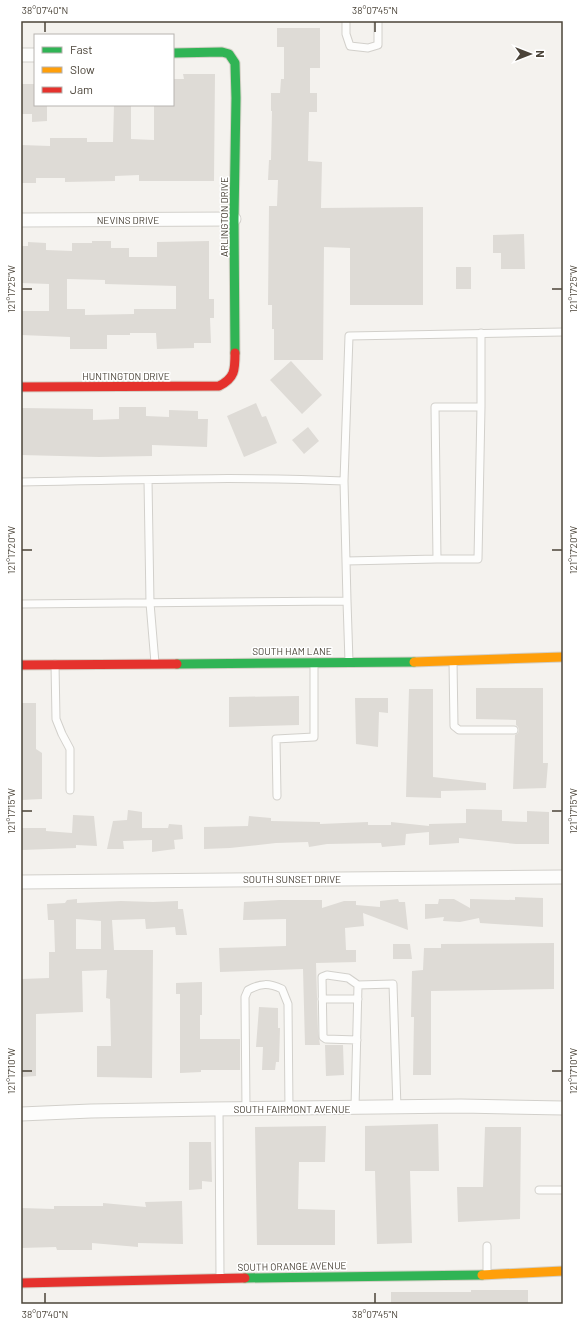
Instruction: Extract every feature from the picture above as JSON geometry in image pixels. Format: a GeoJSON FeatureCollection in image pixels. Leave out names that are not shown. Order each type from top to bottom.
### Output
{"type":"FeatureCollection","features":[{"type":"Feature","properties":{"kind":"street","name":"ARLINGTON DRIVE"},"geometry":{"type":"LineString","coordinates":[[174,53],[222,52],[229,54],[235,63],[235,365],[233,377],[229,381]]}},
{"type":"Feature","properties":{"kind":"street"},"geometry":{"type":"LineString","coordinates":[[21,55],[34,55]]}},
{"type":"Feature","properties":{"kind":"street","name":"NEVINS DRIVE"},"geometry":{"type":"LineString","coordinates":[[21,220],[234,219]]}},
{"type":"Feature","properties":{"kind":"street","name":"HUNTINGTON DRIVE"},"geometry":{"type":"LineString","coordinates":[[21,387],[219,386],[229,381]]}},
{"type":"Feature","properties":{"kind":"street","name":"SOUTH HAM LANE"},"geometry":{"type":"LineString","coordinates":[[21,664],[349,662],[563,657]]}},
{"type":"Feature","properties":{"kind":"street","name":"SOUTH SUNSET DRIVE"},"geometry":{"type":"LineString","coordinates":[[21,882],[563,877]]}},
{"type":"Feature","properties":{"kind":"street","name":"SOUTH FAIRMONT AVENUE"},"geometry":{"type":"LineString","coordinates":[[21,1114],[91,1111],[461,1106],[563,1108]]}},
{"type":"Feature","properties":{"kind":"street","name":"SOUTH ORANGE AVENUE"},"geometry":{"type":"LineString","coordinates":[[21,1283],[220,1278],[487,1275],[563,1271]]}},
{"type":"Feature","properties":{"kind":"lane"},"geometry":{"type":"LineString","coordinates":[[346,21],[346,34],[350,46],[368,48],[378,45],[378,21]]}},
{"type":"Feature","properties":{"kind":"lane"},"geometry":{"type":"LineString","coordinates":[[349,662],[344,481],[349,336],[563,332]]}},
{"type":"Feature","properties":{"kind":"lane"},"geometry":{"type":"LineString","coordinates":[[346,561],[478,559],[482,333]]}},
{"type":"Feature","properties":{"kind":"lane"},"geometry":{"type":"LineString","coordinates":[[437,559],[435,408],[481,407]]}},
{"type":"Feature","properties":{"kind":"lane"},"geometry":{"type":"LineString","coordinates":[[21,482],[284,479],[344,481]]}},
{"type":"Feature","properties":{"kind":"lane"},"geometry":{"type":"LineString","coordinates":[[148,480],[150,603],[155,664]]}},
{"type":"Feature","properties":{"kind":"lane"},"geometry":{"type":"LineString","coordinates":[[21,604],[347,601]]}},
{"type":"Feature","properties":{"kind":"lane"},"geometry":{"type":"LineString","coordinates":[[453,660],[454,726],[459,730],[514,730]]}},
{"type":"Feature","properties":{"kind":"lane"},"geometry":{"type":"LineString","coordinates":[[277,796],[276,739],[314,738],[314,662]]}},
{"type":"Feature","properties":{"kind":"lane"},"geometry":{"type":"LineString","coordinates":[[55,664],[56,719],[70,749],[70,790]]}},
{"type":"Feature","properties":{"kind":"lane"},"geometry":{"type":"LineString","coordinates":[[357,1040],[326,1040],[323,1037],[322,977],[327,975],[348,978],[358,985],[393,984],[397,1108]]}},
{"type":"Feature","properties":{"kind":"lane"},"geometry":{"type":"LineString","coordinates":[[246,1109],[245,997],[248,990],[260,984],[274,985],[282,989],[288,1004],[288,1108]]}},
{"type":"Feature","properties":{"kind":"lane"},"geometry":{"type":"LineString","coordinates":[[355,1108],[358,985]]}},
{"type":"Feature","properties":{"kind":"lane"},"geometry":{"type":"LineString","coordinates":[[322,999],[358,999]]}},
{"type":"Feature","properties":{"kind":"lane"},"geometry":{"type":"LineString","coordinates":[[219,1109],[220,1278]]}},
{"type":"Feature","properties":{"kind":"lane"},"geometry":{"type":"LineString","coordinates":[[539,1190],[563,1190]]}},
{"type":"Feature","properties":{"kind":"lane"},"geometry":{"type":"LineString","coordinates":[[487,1246],[487,1275]]}},
{"type":"Feature","properties":{"kind":"building"},"geometry":{"type":"Polygon","coordinates":[[[277,28],[320,28],[320,68],[310,68],[310,93],[317,93],[317,112],[309,112],[308,161],[322,162],[321,208],[423,207],[423,305],[350,305],[350,248],[324,247],[323,360],[274,360],[272,305],[268,305],[269,206],[277,206],[278,180],[268,180],[269,160],[271,160],[271,93],[280,93],[281,79],[284,79],[284,47],[277,47],[277,28]]]}},
{"type":"Feature","properties":{"kind":"building"},"geometry":{"type":"Polygon","coordinates":[[[183,74],[215,74],[214,181],[139,181],[139,175],[115,176],[115,181],[65,182],[65,178],[36,178],[36,183],[21,183],[21,145],[50,146],[50,138],[87,138],[87,142],[113,142],[114,106],[131,106],[131,139],[154,140],[154,106],[174,106],[174,79],[184,79],[183,74]]]}},
{"type":"Feature","properties":{"kind":"building"},"geometry":{"type":"Polygon","coordinates":[[[21,84],[34,84],[34,106],[47,106],[47,121],[32,122],[32,114],[21,114],[21,84]]]}},
{"type":"Feature","properties":{"kind":"building"},"geometry":{"type":"Polygon","coordinates":[[[524,234],[525,269],[501,269],[501,253],[493,253],[493,235],[524,234]]]}},
{"type":"Feature","properties":{"kind":"building"},"geometry":{"type":"Polygon","coordinates":[[[92,241],[111,241],[111,248],[129,248],[129,257],[157,257],[157,242],[209,241],[209,299],[214,299],[214,318],[210,318],[211,343],[194,343],[194,348],[157,349],[156,333],[130,333],[130,335],[107,335],[107,349],[70,349],[70,337],[21,335],[21,311],[49,311],[49,284],[21,283],[21,246],[28,246],[28,242],[46,243],[46,250],[72,251],[72,243],[92,243],[92,241]],[[67,279],[67,309],[85,309],[85,315],[134,314],[134,309],[176,309],[176,286],[105,284],[105,280],[67,279]]]}},
{"type":"Feature","properties":{"kind":"building"},"geometry":{"type":"Polygon","coordinates":[[[456,267],[471,267],[471,289],[456,289],[456,267]]]}},
{"type":"Feature","properties":{"kind":"building"},"geometry":{"type":"Polygon","coordinates":[[[291,361],[322,395],[302,414],[270,380],[291,361]]]}},
{"type":"Feature","properties":{"kind":"building"},"geometry":{"type":"Polygon","coordinates":[[[256,403],[262,417],[266,416],[277,443],[244,457],[227,416],[256,403]]]}},
{"type":"Feature","properties":{"kind":"building"},"geometry":{"type":"Polygon","coordinates":[[[119,407],[146,407],[146,416],[169,417],[169,410],[198,411],[198,419],[208,419],[207,447],[152,445],[152,456],[99,457],[21,455],[21,408],[93,409],[93,420],[119,419],[119,407]]]}},
{"type":"Feature","properties":{"kind":"building"},"geometry":{"type":"Polygon","coordinates":[[[308,427],[319,441],[304,454],[292,440],[308,427]]]}},
{"type":"Feature","properties":{"kind":"building"},"geometry":{"type":"Polygon","coordinates":[[[476,688],[543,688],[543,763],[548,763],[546,788],[513,789],[515,735],[519,730],[516,725],[516,720],[476,719],[476,688]]]}},
{"type":"Feature","properties":{"kind":"building"},"geometry":{"type":"Polygon","coordinates":[[[409,689],[433,689],[433,777],[486,783],[486,790],[441,791],[441,798],[406,797],[409,689]]]}},
{"type":"Feature","properties":{"kind":"building"},"geometry":{"type":"Polygon","coordinates":[[[299,696],[299,725],[229,727],[229,697],[299,696]]]}},
{"type":"Feature","properties":{"kind":"building"},"geometry":{"type":"Polygon","coordinates":[[[355,698],[388,698],[388,713],[379,712],[378,747],[356,744],[355,698]]]}},
{"type":"Feature","properties":{"kind":"building"},"geometry":{"type":"Polygon","coordinates":[[[21,703],[36,703],[36,749],[42,753],[42,799],[21,800],[21,703]]]}},
{"type":"Feature","properties":{"kind":"building"},"geometry":{"type":"Polygon","coordinates":[[[466,809],[502,810],[502,821],[527,822],[527,811],[549,812],[549,844],[516,844],[459,838],[459,843],[429,845],[429,832],[406,834],[405,845],[382,847],[381,843],[327,844],[309,847],[308,842],[204,849],[204,827],[248,826],[249,816],[271,818],[271,821],[320,822],[320,824],[368,822],[368,825],[391,825],[391,822],[429,826],[429,824],[466,823],[466,809]]]}},
{"type":"Feature","properties":{"kind":"building"},"geometry":{"type":"Polygon","coordinates":[[[128,810],[142,812],[142,828],[168,828],[169,824],[182,825],[183,839],[174,840],[175,849],[152,852],[152,840],[123,841],[124,849],[107,849],[113,821],[127,820],[128,810]]]}},
{"type":"Feature","properties":{"kind":"building"},"geometry":{"type":"Polygon","coordinates":[[[73,815],[94,816],[97,846],[76,845],[76,848],[22,850],[21,828],[46,828],[46,831],[72,833],[73,815]]]}},
{"type":"Feature","properties":{"kind":"building"},"geometry":{"type":"Polygon","coordinates":[[[515,897],[543,898],[543,927],[480,923],[479,918],[460,922],[443,921],[444,917],[425,919],[425,904],[438,904],[439,899],[454,899],[470,908],[470,899],[515,900],[515,897]]]}},
{"type":"Feature","properties":{"kind":"building"},"geometry":{"type":"Polygon","coordinates":[[[77,899],[77,903],[178,901],[178,909],[183,909],[187,935],[176,935],[175,927],[146,929],[145,919],[112,920],[114,950],[153,950],[152,1078],[97,1077],[97,1046],[111,1046],[110,999],[106,998],[107,970],[82,971],[83,1012],[36,1014],[36,1076],[21,1077],[21,979],[49,978],[49,952],[55,952],[54,920],[48,920],[47,904],[65,903],[67,900],[77,899]],[[76,919],[76,949],[101,949],[101,921],[76,919]]]}},
{"type":"Feature","properties":{"kind":"building"},"geometry":{"type":"Polygon","coordinates":[[[398,899],[399,902],[405,902],[408,930],[363,913],[364,926],[345,928],[346,950],[356,950],[356,962],[316,963],[318,1031],[320,1045],[305,1045],[303,969],[220,972],[219,948],[286,946],[286,919],[243,920],[244,902],[322,900],[322,908],[344,901],[356,901],[356,905],[380,907],[380,901],[398,899]]]}},
{"type":"Feature","properties":{"kind":"building"},"geometry":{"type":"Polygon","coordinates":[[[554,943],[554,989],[431,991],[431,1075],[413,1075],[414,1017],[411,1017],[412,971],[423,970],[424,948],[441,948],[441,944],[554,943]]]}},
{"type":"Feature","properties":{"kind":"building"},"geometry":{"type":"Polygon","coordinates":[[[393,944],[410,944],[412,959],[393,959],[393,944]]]}},
{"type":"Feature","properties":{"kind":"building"},"geometry":{"type":"Polygon","coordinates":[[[202,982],[200,1039],[240,1039],[240,1070],[201,1070],[201,1072],[180,1073],[180,994],[176,994],[176,983],[202,982]]]}},
{"type":"Feature","properties":{"kind":"building"},"geometry":{"type":"Polygon","coordinates":[[[259,1007],[278,1008],[278,1028],[280,1028],[279,1062],[276,1062],[275,1070],[262,1070],[263,1047],[256,1047],[259,1007]]]}},
{"type":"Feature","properties":{"kind":"building"},"geometry":{"type":"Polygon","coordinates":[[[325,1045],[343,1045],[344,1075],[326,1076],[325,1045]]]}},
{"type":"Feature","properties":{"kind":"building"},"geometry":{"type":"Polygon","coordinates":[[[438,1124],[439,1171],[410,1171],[412,1243],[377,1244],[375,1171],[365,1171],[365,1126],[438,1124]]]}},
{"type":"Feature","properties":{"kind":"building"},"geometry":{"type":"Polygon","coordinates":[[[326,1126],[325,1162],[299,1162],[298,1209],[335,1210],[335,1245],[257,1245],[255,1127],[326,1126]]]}},
{"type":"Feature","properties":{"kind":"building"},"geometry":{"type":"Polygon","coordinates":[[[485,1127],[521,1127],[520,1219],[458,1222],[457,1187],[483,1187],[485,1127]]]}},
{"type":"Feature","properties":{"kind":"building"},"geometry":{"type":"Polygon","coordinates":[[[189,1142],[211,1142],[212,1182],[202,1181],[202,1189],[189,1190],[189,1142]]]}},
{"type":"Feature","properties":{"kind":"building"},"geometry":{"type":"Polygon","coordinates":[[[182,1201],[183,1244],[138,1243],[138,1247],[92,1243],[92,1250],[57,1250],[56,1247],[21,1248],[21,1208],[54,1209],[54,1206],[103,1206],[103,1203],[146,1207],[145,1202],[182,1201]]]}},
{"type":"Feature","properties":{"kind":"building"},"geometry":{"type":"Polygon","coordinates":[[[471,1290],[528,1290],[528,1304],[391,1304],[391,1292],[471,1292],[471,1290]]]}},
{"type":"Feature","properties":{"kind":"traffic: fast"},"geometry":{"type":"LineString","coordinates":[[174,53],[222,52],[229,54],[235,63],[235,353]]}},
{"type":"Feature","properties":{"kind":"traffic: fast"},"geometry":{"type":"LineString","coordinates":[[177,664],[414,662]]}},
{"type":"Feature","properties":{"kind":"traffic: fast"},"geometry":{"type":"LineString","coordinates":[[245,1278],[482,1275]]}},
{"type":"Feature","properties":{"kind":"traffic: slow"},"geometry":{"type":"LineString","coordinates":[[414,662],[563,657]]}},
{"type":"Feature","properties":{"kind":"traffic: slow"},"geometry":{"type":"LineString","coordinates":[[482,1275],[563,1271]]}},
{"type":"Feature","properties":{"kind":"traffic: jam"},"geometry":{"type":"LineString","coordinates":[[21,387],[219,386],[228,380],[233,373],[235,353]]}},
{"type":"Feature","properties":{"kind":"traffic: jam"},"geometry":{"type":"LineString","coordinates":[[21,665],[177,664]]}},
{"type":"Feature","properties":{"kind":"traffic: jam"},"geometry":{"type":"LineString","coordinates":[[21,1283],[245,1278]]}}]}
